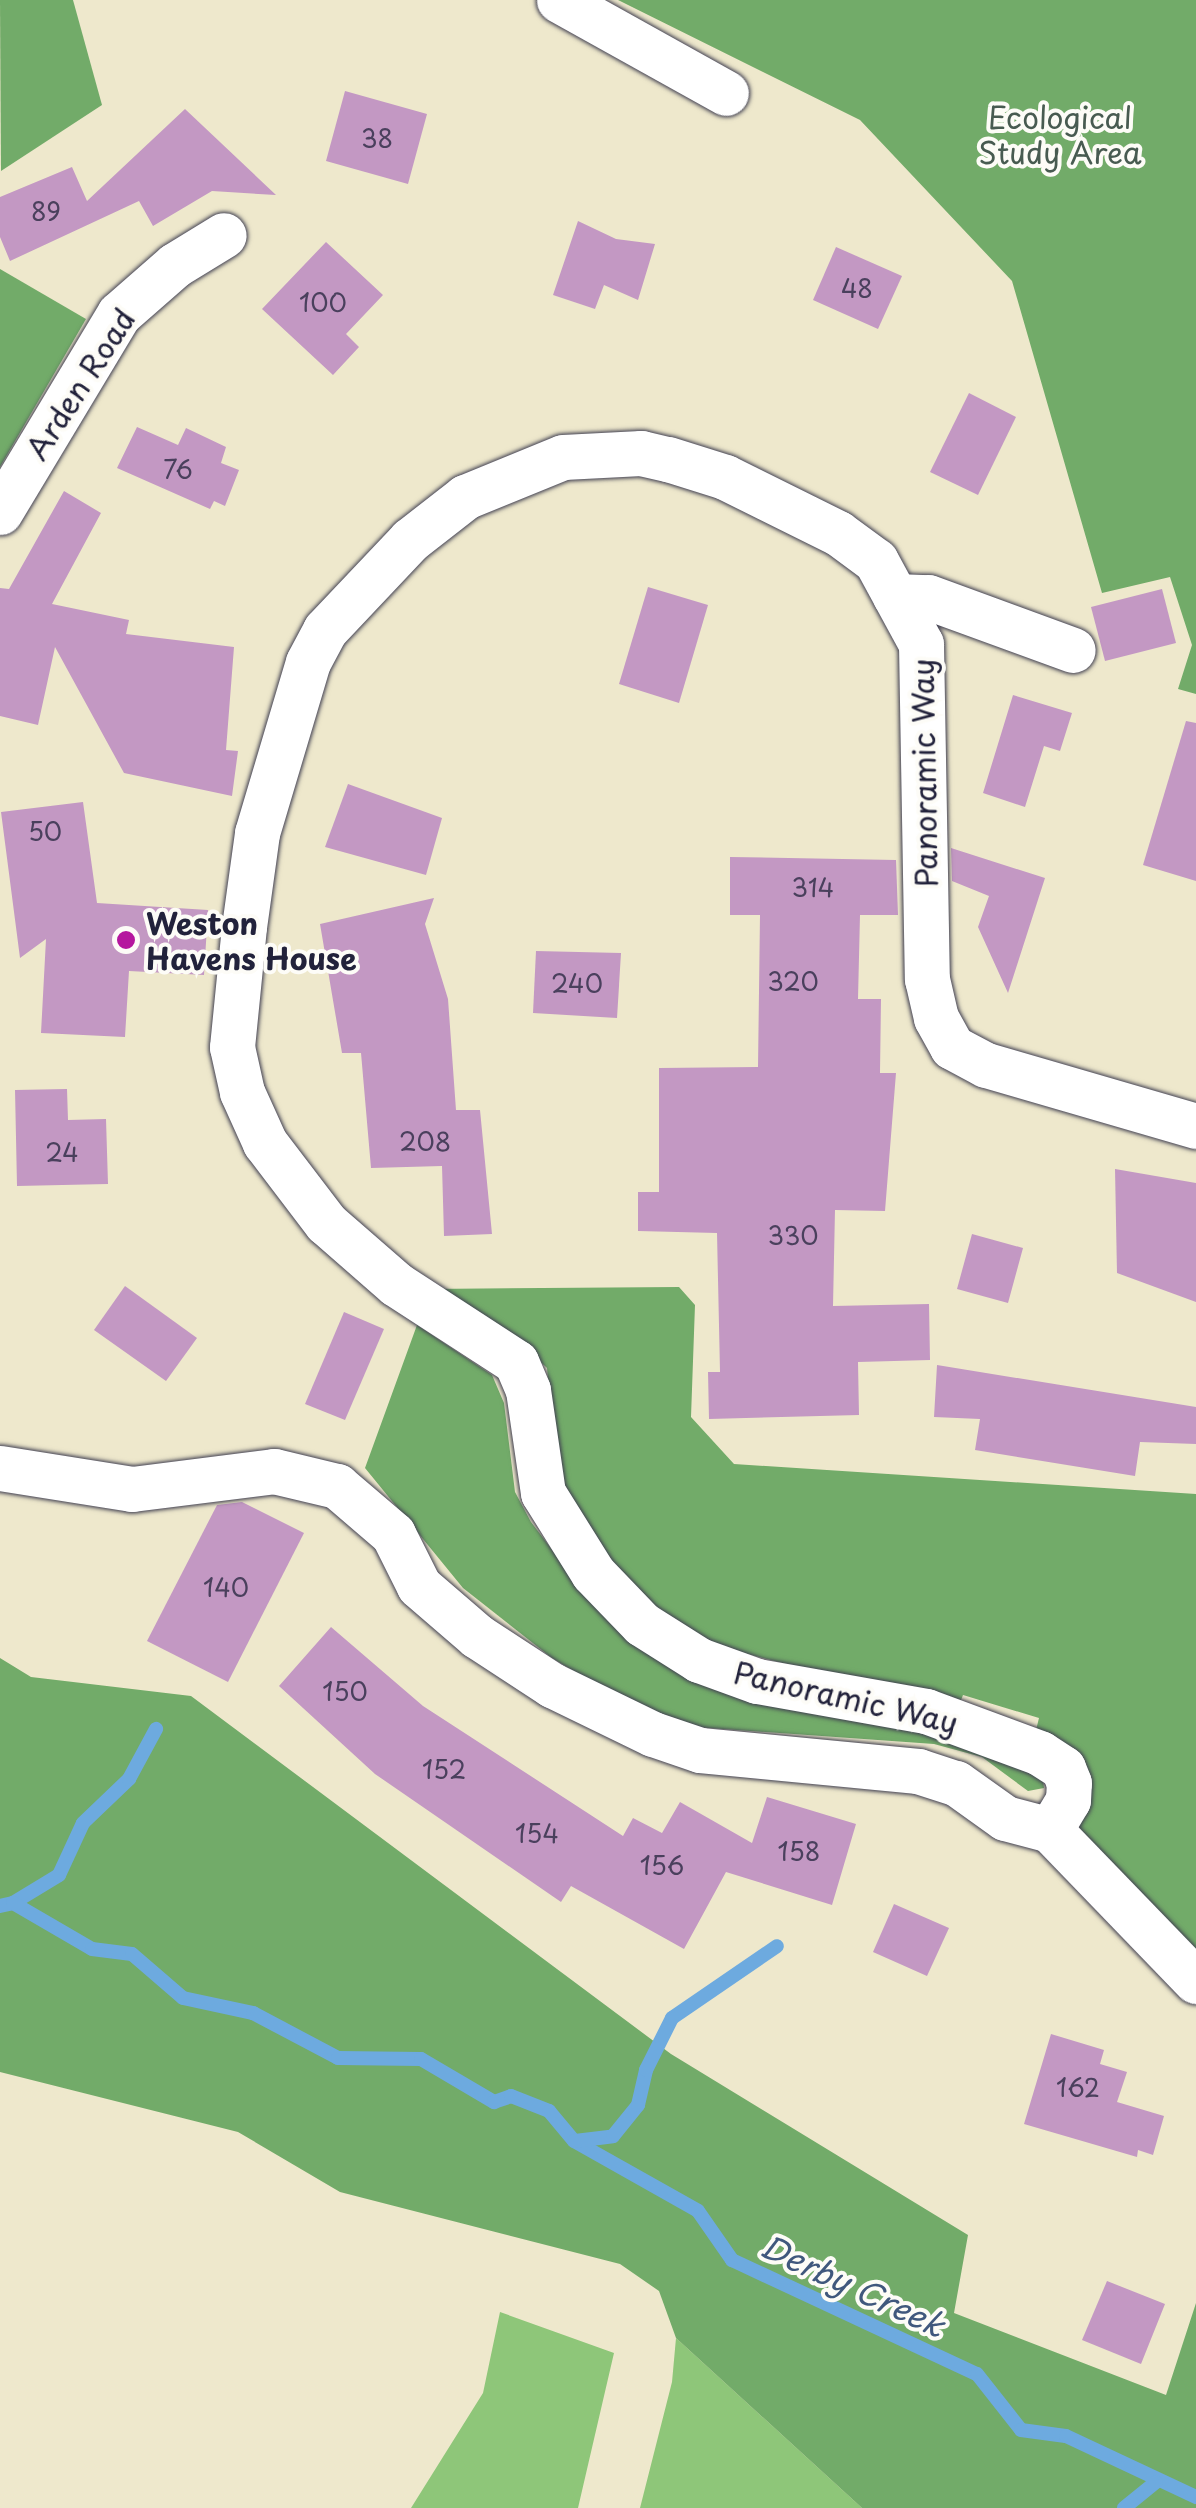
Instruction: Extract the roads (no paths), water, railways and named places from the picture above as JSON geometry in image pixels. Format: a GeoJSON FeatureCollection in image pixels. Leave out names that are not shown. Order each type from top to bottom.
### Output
{"type":"FeatureCollection","features":[{"type":"Feature","properties":{"kind":"street"},"geometry":{"type":"LineString","coordinates":[[559,0],[726,93]]}},
{"type":"Feature","properties":{"kind":"street","name":"Arden Road"},"geometry":{"type":"LineString","coordinates":[[0,512],[119,314],[175,265],[224,235]]}},
{"type":"Feature","properties":{"kind":"street","name":"Panoramic Way"},"geometry":{"type":"LineString","coordinates":[[0,1468],[132,1489],[274,1471],[337,1486],[380,1520],[419,1586],[477,1636],[552,1685],[620,1718],[700,1750],[918,1771],[956,1783],[1005,1818],[1050,1830],[1068,1800],[1069,1783],[1063,1768],[1040,1754],[926,1711],[757,1682],[700,1660],[642,1624],[593,1573],[543,1493],[528,1390],[516,1362],[396,1284],[326,1223],[265,1142],[242,1092],[232,1047],[257,833],[308,662],[325,630],[410,540],[464,497],[564,457],[641,453],[725,477],[838,533],[876,562],[921,644],[927,980],[952,1047],[986,1065],[1196,1126]]}},
{"type":"Feature","properties":{"kind":"street"},"geometry":{"type":"LineString","coordinates":[[895,596],[928,597],[1072,650]]}},
{"type":"Feature","properties":{"kind":"street"},"geometry":{"type":"LineString","coordinates":[[1050,1830],[1196,1981]]}},
{"type":"Feature","properties":{"kind":"waterway"},"geometry":{"type":"LineString","coordinates":[[13,1903],[59,1875],[83,1823],[129,1779],[156,1729]]}},
{"type":"Feature","properties":{"kind":"waterway","name":"Derby Creek"},"geometry":{"type":"LineString","coordinates":[[0,1906],[13,1903],[92,1949],[132,1954],[183,1998],[253,2013],[338,2058],[421,2059],[494,2102],[511,2096],[549,2111],[574,2141],[698,2211],[732,2260],[977,2374],[1021,2430],[1066,2436],[1196,2497]]}},
{"type":"Feature","properties":{"kind":"waterway"},"geometry":{"type":"LineString","coordinates":[[575,2141],[613,2136],[638,2105],[646,2070],[672,2018],[777,1946]]}},
{"type":"Feature","properties":{"kind":"waterway"},"geometry":{"type":"LineString","coordinates":[[1124,2508],[1156,2482]]}},
{"type":"Feature","properties":{"kind":"place","name":"Weston Havens House"},"geometry":{"type":"Point","coordinates":[126,940]}},
{"type":"Feature","properties":{"kind":"park label","name":"Ecological Study Area"},"geometry":{"type":"Point","coordinates":[1060,134]}}]}
